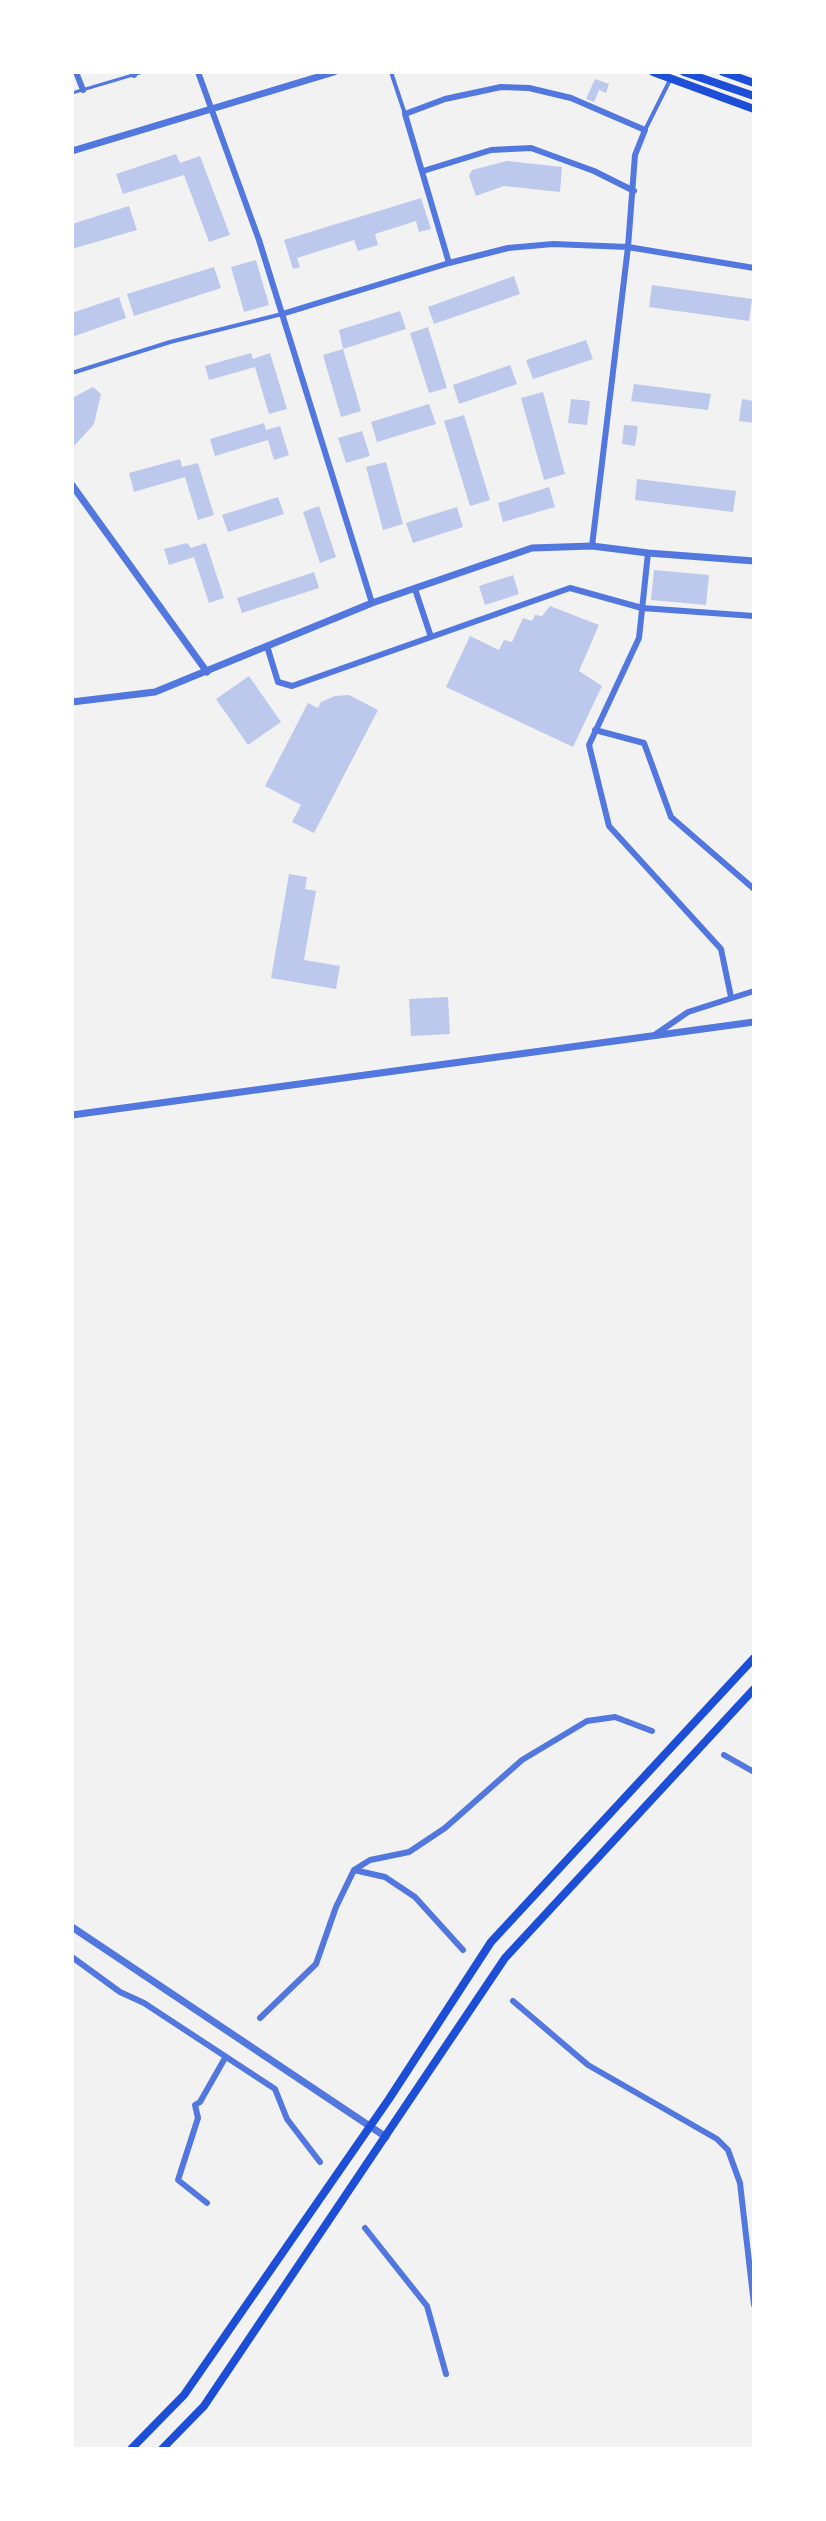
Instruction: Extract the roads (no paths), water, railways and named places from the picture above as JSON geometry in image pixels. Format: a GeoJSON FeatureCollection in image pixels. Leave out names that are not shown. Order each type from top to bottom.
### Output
{"type":"FeatureCollection","features":[{"type":"Feature","properties":{"kind":"main road"},"geometry":{"type":"LineString","coordinates":[[653,72],[754,109]]}},
{"type":"Feature","properties":{"kind":"main road"},"geometry":{"type":"LineString","coordinates":[[684,72],[754,96]]}},
{"type":"Feature","properties":{"kind":"main road"},"geometry":{"type":"LineString","coordinates":[[723,72],[754,83]]}},
{"type":"Feature","properties":{"kind":"main road"},"geometry":{"type":"LineString","coordinates":[[131,2449],[184,2395],[371,2126],[491,1942],[754,1658]]}},
{"type":"Feature","properties":{"kind":"main road"},"geometry":{"type":"LineString","coordinates":[[162,2449],[204,2406],[505,1958],[754,1689]]}},
{"type":"Feature","properties":{"kind":"street"},"geometry":{"type":"LineString","coordinates":[[76,72],[83,90]]}},
{"type":"Feature","properties":{"kind":"street"},"geometry":{"type":"LineString","coordinates":[[198,72],[282,314],[372,603]]}},
{"type":"Feature","properties":{"kind":"street"},"geometry":{"type":"LineString","coordinates":[[72,151],[334,72]]}},
{"type":"Feature","properties":{"kind":"street"},"geometry":{"type":"LineString","coordinates":[[391,72],[449,263]]}},
{"type":"Feature","properties":{"kind":"street"},"geometry":{"type":"LineString","coordinates":[[592,546],[628,247],[635,155],[670,80]]}},
{"type":"Feature","properties":{"kind":"street"},"geometry":{"type":"LineString","coordinates":[[405,114],[445,99],[501,87],[529,88],[571,98],[645,130]]}},
{"type":"Feature","properties":{"kind":"street"},"geometry":{"type":"LineString","coordinates":[[423,171],[491,150],[531,148],[594,171],[634,191]]}},
{"type":"Feature","properties":{"kind":"street"},"geometry":{"type":"LineString","coordinates":[[72,373],[449,263],[523,247],[553,244],[628,247],[754,268]]}},
{"type":"Feature","properties":{"kind":"street"},"geometry":{"type":"LineString","coordinates":[[72,485],[207,672]]}},
{"type":"Feature","properties":{"kind":"street"},"geometry":{"type":"LineString","coordinates":[[72,702],[155,692],[372,603],[532,548],[592,546],[754,561]]}},
{"type":"Feature","properties":{"kind":"street"},"geometry":{"type":"LineString","coordinates":[[648,553],[639,638],[589,745],[609,826],[721,949],[731,997]]}},
{"type":"Feature","properties":{"kind":"street"},"geometry":{"type":"LineString","coordinates":[[267,646],[278,682],[292,686],[570,588],[642,608],[754,616]]}},
{"type":"Feature","properties":{"kind":"street"},"geometry":{"type":"LineString","coordinates":[[415,589],[431,637]]}},
{"type":"Feature","properties":{"kind":"street"},"geometry":{"type":"LineString","coordinates":[[595,730],[644,743],[671,817],[754,889]]}},
{"type":"Feature","properties":{"kind":"street"},"geometry":{"type":"LineString","coordinates":[[653,1036],[688,1012],[754,991]]}},
{"type":"Feature","properties":{"kind":"street"},"geometry":{"type":"LineString","coordinates":[[72,1115],[754,1022]]}},
{"type":"Feature","properties":{"kind":"street"},"geometry":{"type":"LineString","coordinates":[[260,2018],[316,1964],[336,1907],[354,1870],[370,1860],[409,1852],[445,1828],[522,1760],[587,1721],[615,1717],[652,1731]]}},
{"type":"Feature","properties":{"kind":"street"},"geometry":{"type":"LineString","coordinates":[[724,1755],[754,1772]]}},
{"type":"Feature","properties":{"kind":"street"},"geometry":{"type":"LineString","coordinates":[[354,1870],[385,1877],[415,1897],[463,1950]]}},
{"type":"Feature","properties":{"kind":"street"},"geometry":{"type":"LineString","coordinates":[[72,1927],[386,2137]]}},
{"type":"Feature","properties":{"kind":"street"},"geometry":{"type":"LineString","coordinates":[[72,1957],[120,1992],[144,2003],[275,2089],[287,2119],[320,2162]]}},
{"type":"Feature","properties":{"kind":"street"},"geometry":{"type":"LineString","coordinates":[[513,2001],[588,2065],[717,2139],[728,2150],[740,2183],[754,2305]]}},
{"type":"Feature","properties":{"kind":"street"},"geometry":{"type":"LineString","coordinates":[[207,2203],[178,2180],[198,2118],[195,2105],[200,2102],[225,2058]]}},
{"type":"Feature","properties":{"kind":"street"},"geometry":{"type":"LineString","coordinates":[[365,2228],[427,2306],[446,2374]]}},
{"type":"Feature","properties":{"kind":"lane"},"geometry":{"type":"LineString","coordinates":[[72,93],[143,72]]}}]}
